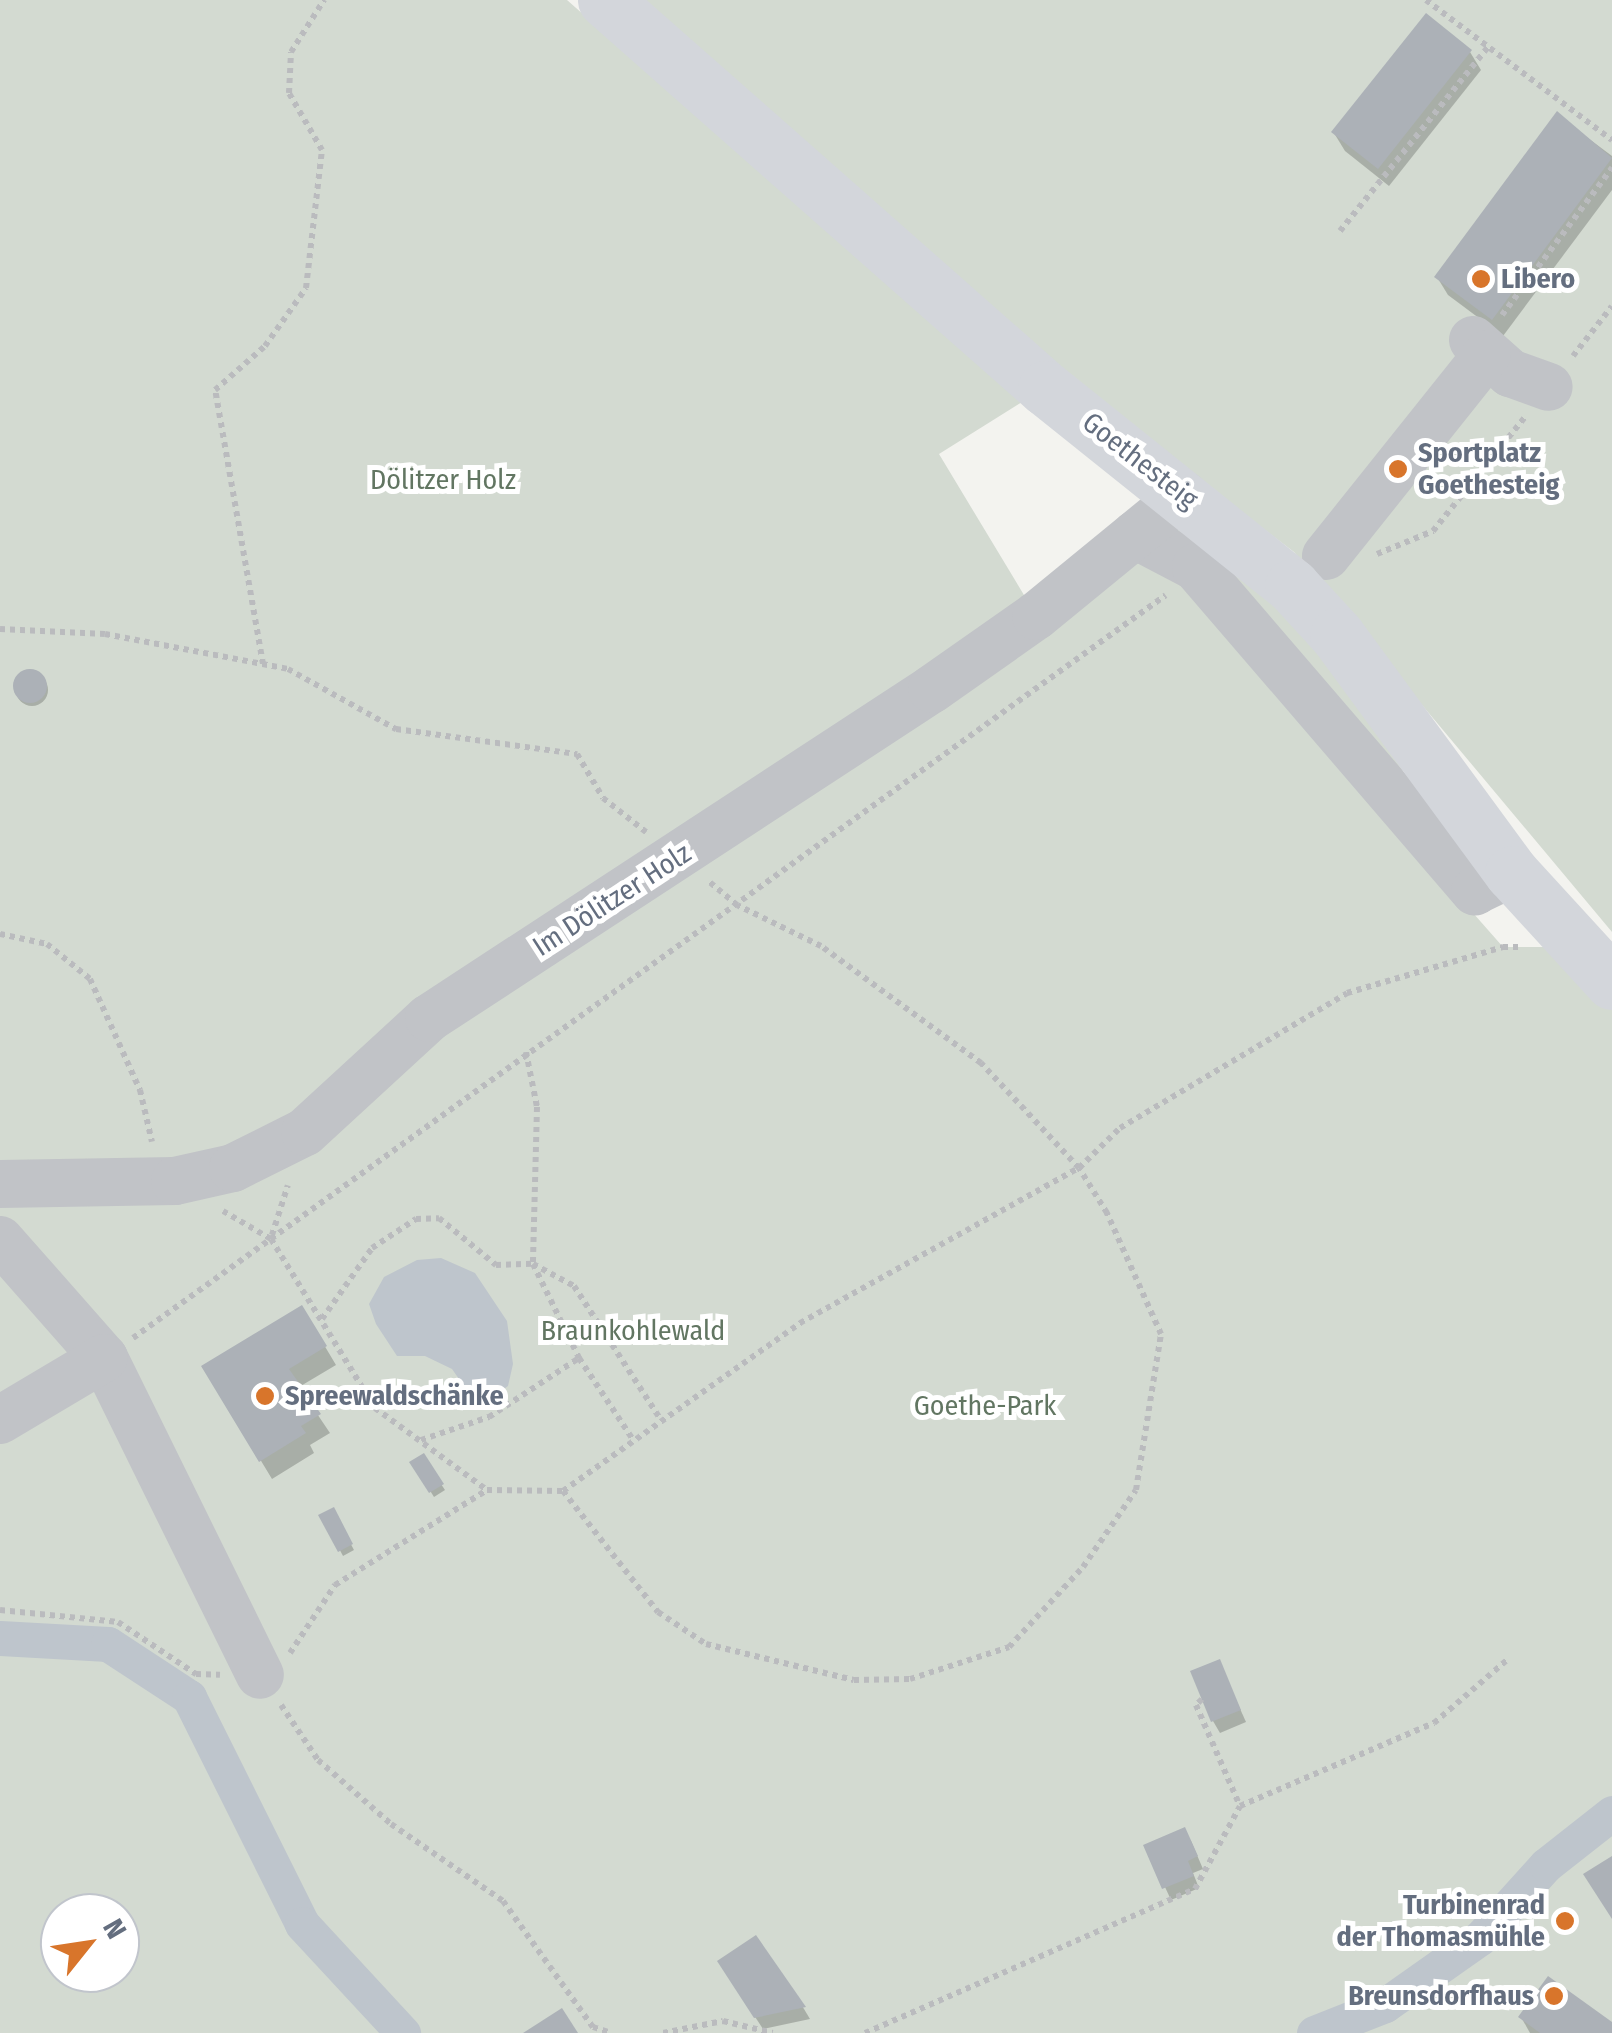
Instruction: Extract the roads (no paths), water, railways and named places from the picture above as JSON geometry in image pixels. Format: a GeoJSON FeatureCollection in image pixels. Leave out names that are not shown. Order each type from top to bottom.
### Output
{"type":"FeatureCollection","features":[{"type":"Feature","properties":{"kind":"main road","name":"Goethesteig"},"geometry":{"type":"LineString","coordinates":[[605,0],[1046,388],[1184,495],[1292,586],[1338,635],[1512,873],[1596,965]]}},
{"type":"Feature","properties":{"kind":"lane"},"geometry":{"type":"LineString","coordinates":[[1326,556],[1480,346],[1510,373],[1549,388]]}},
{"type":"Feature","properties":{"kind":"lane","name":"Im Dölitzer Holz"},"geometry":{"type":"LineString","coordinates":[[0,1184],[174,1182],[233,1168],[305,1132],[429,1018],[932,689],[1184,495]]}},
{"type":"Feature","properties":{"kind":"lane"},"geometry":{"type":"LineString","coordinates":[[1135,536],[1196,567],[1476,892],[1512,873]]}},
{"type":"Feature","properties":{"kind":"lane"},"geometry":{"type":"LineString","coordinates":[[0,1240],[104,1358],[260,1676]]}},
{"type":"Feature","properties":{"kind":"lane"},"geometry":{"type":"LineString","coordinates":[[0,1420],[104,1358]]}},
{"type":"Feature","properties":{"kind":"waterway"},"geometry":{"type":"LineString","coordinates":[[0,1638],[108,1644],[189,1697],[302,1924],[403,2033]]}},
{"type":"Feature","properties":{"kind":"waterway"},"geometry":{"type":"LineString","coordinates":[[1314,2033],[1385,2005],[1480,1938],[1546,1865],[1612,1813]]}},
{"type":"Feature","properties":{"kind":"place","name":"Libero"},"geometry":{"type":"Point","coordinates":[1481,279]}},
{"type":"Feature","properties":{"kind":"place","name":"Sportplatz Goethesteig"},"geometry":{"type":"Point","coordinates":[1398,469]}},
{"type":"Feature","properties":{"kind":"place","name":"Spreewaldschänke"},"geometry":{"type":"Point","coordinates":[265,1396]}},
{"type":"Feature","properties":{"kind":"place","name":"Turbinenrad der Thomasmühle"},"geometry":{"type":"Point","coordinates":[1565,1921]}},
{"type":"Feature","properties":{"kind":"place","name":"Breunsdorfhaus"},"geometry":{"type":"Point","coordinates":[1554,1996]}},
{"type":"Feature","properties":{"kind":"park label","name":"Dölitzer Holz"},"geometry":{"type":"Point","coordinates":[443,480]}},
{"type":"Feature","properties":{"kind":"park label","name":"Braunkohlewald"},"geometry":{"type":"Point","coordinates":[633,1331]}},
{"type":"Feature","properties":{"kind":"park label","name":"Goethe-Park"},"geometry":{"type":"Point","coordinates":[985,1406]}}]}
